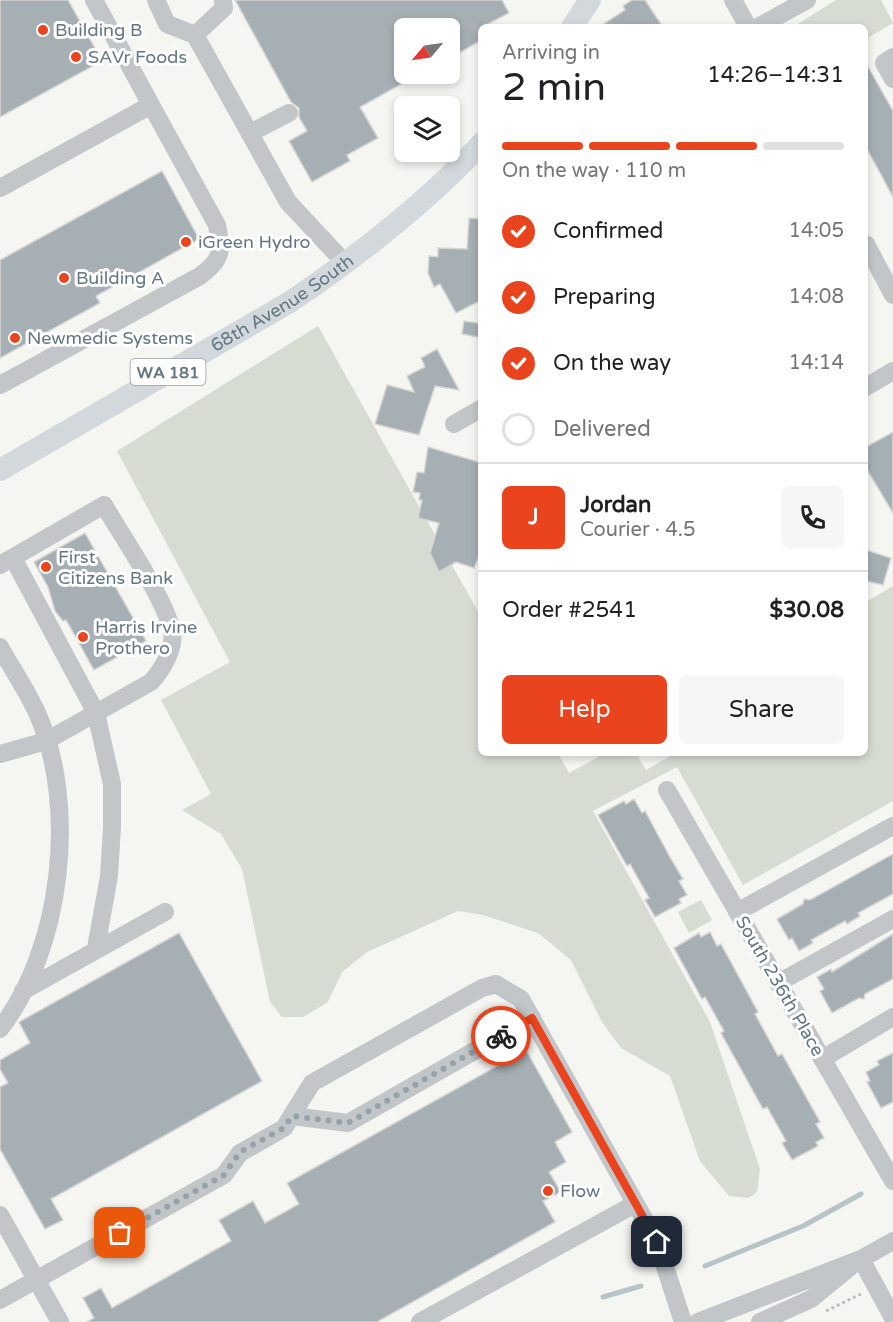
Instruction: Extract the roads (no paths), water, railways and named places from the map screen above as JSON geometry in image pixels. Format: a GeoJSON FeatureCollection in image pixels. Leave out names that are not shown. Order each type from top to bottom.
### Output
{"type":"FeatureCollection","features":[{"type":"Feature","properties":{"kind":"main road"},"geometry":{"type":"LineString","coordinates":[[574,24],[588,1]]}},
{"type":"Feature","properties":{"kind":"main road","name":"68th Avenue South"},"geometry":{"type":"LineString","coordinates":[[0,470],[290,302],[345,263],[412,208],[478,147]]}},
{"type":"Feature","properties":{"kind":"street"},"geometry":{"type":"LineString","coordinates":[[0,385],[200,276],[213,266],[219,257],[217,225],[94,0]]}},
{"type":"Feature","properties":{"kind":"street"},"geometry":{"type":"LineString","coordinates":[[156,0],[168,24],[195,35],[288,202],[345,263]]}},
{"type":"Feature","properties":{"kind":"street"},"geometry":{"type":"LineString","coordinates":[[195,35],[224,8],[223,0]]}},
{"type":"Feature","properties":{"kind":"street"},"geometry":{"type":"LineString","coordinates":[[733,0],[745,24]]}},
{"type":"Feature","properties":{"kind":"street"},"geometry":{"type":"LineString","coordinates":[[750,24],[796,3]]}},
{"type":"Feature","properties":{"kind":"street"},"geometry":{"type":"LineString","coordinates":[[888,60],[893,79]]}},
{"type":"Feature","properties":{"kind":"street"},"geometry":{"type":"LineString","coordinates":[[0,189],[151,105]]}},
{"type":"Feature","properties":{"kind":"street"},"geometry":{"type":"LineString","coordinates":[[250,134],[288,113]]}},
{"type":"Feature","properties":{"kind":"street"},"geometry":{"type":"LineString","coordinates":[[868,248],[893,295]]}},
{"type":"Feature","properties":{"kind":"street"},"geometry":{"type":"LineString","coordinates":[[868,386],[893,371]]}},
{"type":"Feature","properties":{"kind":"street"},"geometry":{"type":"LineString","coordinates":[[454,424],[478,410]]}},
{"type":"Feature","properties":{"kind":"street"},"geometry":{"type":"LineString","coordinates":[[0,754],[46,741],[96,712],[152,682],[163,669],[172,634],[164,609],[104,505],[7,561],[96,712],[111,784],[112,826],[109,876],[96,948]]}},
{"type":"Feature","properties":{"kind":"street"},"geometry":{"type":"LineString","coordinates":[[0,647],[38,715],[59,802],[58,857],[50,917],[38,962],[0,1029]]}},
{"type":"Feature","properties":{"kind":"street","name":"South 236th Place"},"geometry":{"type":"LineString","coordinates":[[667,790],[893,1181]]}},
{"type":"Feature","properties":{"kind":"street"},"geometry":{"type":"LineString","coordinates":[[737,912],[893,826]]}},
{"type":"Feature","properties":{"kind":"street"},"geometry":{"type":"LineString","coordinates":[[21,992],[96,948],[165,912]]}},
{"type":"Feature","properties":{"kind":"street"},"geometry":{"type":"LineString","coordinates":[[778,983],[893,919]]}},
{"type":"Feature","properties":{"kind":"street"},"geometry":{"type":"LineString","coordinates":[[0,1300],[224,1175],[240,1152],[284,1128],[312,1083],[482,988],[496,984],[521,999],[635,1204],[664,1259],[683,1322]]}},
{"type":"Feature","properties":{"kind":"street"},"geometry":{"type":"LineString","coordinates":[[822,1059],[893,1017]]}},
{"type":"Feature","properties":{"kind":"street"},"geometry":{"type":"LineString","coordinates":[[292,1116],[348,1123],[532,1018]]}},
{"type":"Feature","properties":{"kind":"street"},"geometry":{"type":"LineString","coordinates":[[420,1322],[635,1204]]}},
{"type":"Feature","properties":{"kind":"street"},"geometry":{"type":"LineString","coordinates":[[0,1215],[60,1322]]}},
{"type":"Feature","properties":{"kind":"street"},"geometry":{"type":"LineString","coordinates":[[698,1322],[861,1259],[893,1241]]}},
{"type":"Feature","properties":{"kind":"street"},"geometry":{"type":"LineString","coordinates":[[861,1259],[893,1318]]}},
{"type":"Feature","properties":{"kind":"street"},"geometry":{"type":"LineString","coordinates":[[760,1322],[811,1299],[861,1259]]}},
{"type":"Feature","properties":{"kind":"waterway"},"geometry":{"type":"LineString","coordinates":[[705,1266],[803,1226],[861,1194]]}},
{"type":"Feature","properties":{"kind":"waterway"},"geometry":{"type":"LineString","coordinates":[[603,1297],[641,1286]]}},
{"type":"Feature","properties":{"kind":"place","name":"Building B"},"geometry":{"type":"Point","coordinates":[43,30]}},
{"type":"Feature","properties":{"kind":"place","name":"SAVr Foods"},"geometry":{"type":"Point","coordinates":[76,57]}},
{"type":"Feature","properties":{"kind":"place","name":"iGreen Hydro"},"geometry":{"type":"Point","coordinates":[186,242]}},
{"type":"Feature","properties":{"kind":"place","name":"Building A"},"geometry":{"type":"Point","coordinates":[64,278]}},
{"type":"Feature","properties":{"kind":"place","name":"Newmedic Systems"},"geometry":{"type":"Point","coordinates":[15,338]}},
{"type":"Feature","properties":{"kind":"place","name":"First Citizens Bank"},"geometry":{"type":"Point","coordinates":[46,567]}},
{"type":"Feature","properties":{"kind":"place","name":"Harris Irvine Prothero"},"geometry":{"type":"Point","coordinates":[83,637]}},
{"type":"Feature","properties":{"kind":"place","name":"Flow"},"geometry":{"type":"Point","coordinates":[548,1191]}}]}
